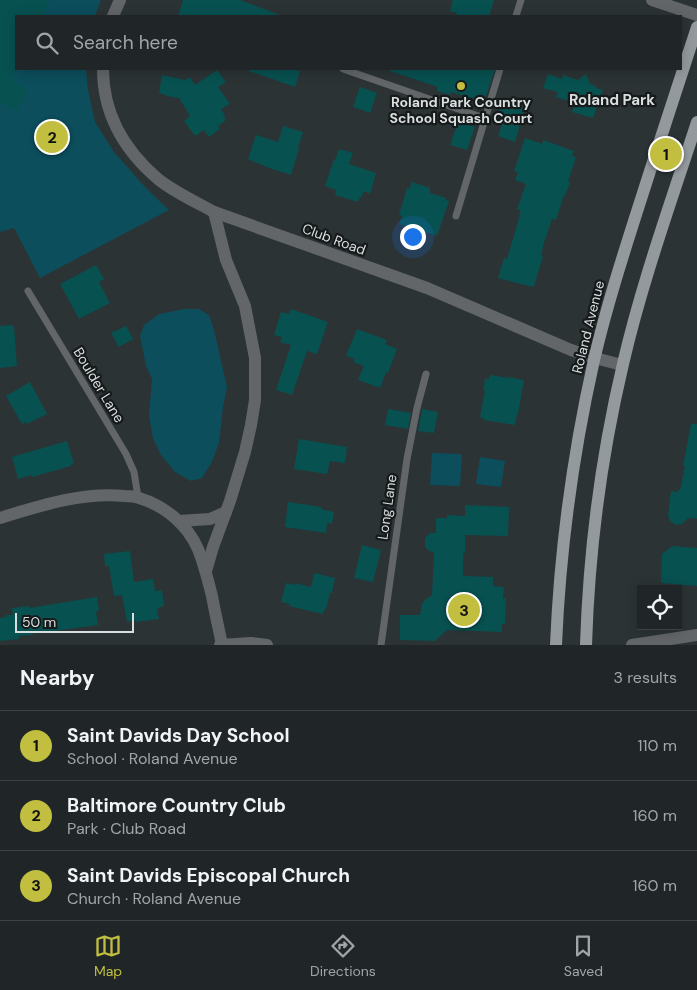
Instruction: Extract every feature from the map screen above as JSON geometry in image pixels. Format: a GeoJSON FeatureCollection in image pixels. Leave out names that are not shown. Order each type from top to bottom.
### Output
{"type":"FeatureCollection","features":[{"type":"Feature","properties":{"kind":"main road","name":"Roland Avenue"},"geometry":{"type":"LineString","coordinates":[[556,645],[569,499],[580,429],[595,358],[624,252],[697,27]]}},
{"type":"Feature","properties":{"kind":"main road"},"geometry":{"type":"LineString","coordinates":[[586,645],[589,568],[594,526],[605,453],[622,365],[648,274],[697,122]]}},
{"type":"Feature","properties":{"kind":"street"},"geometry":{"type":"LineString","coordinates":[[113,15],[120,0]]}},
{"type":"Feature","properties":{"kind":"street"},"geometry":{"type":"LineString","coordinates":[[652,0],[697,15]]}},
{"type":"Feature","properties":{"kind":"street","name":"Club Road"},"geometry":{"type":"LineString","coordinates":[[103,70],[108,109],[113,123],[133,154],[158,180],[184,196],[214,212],[427,288],[571,350],[622,365]]}},
{"type":"Feature","properties":{"kind":"street"},"geometry":{"type":"LineString","coordinates":[[206,571],[245,452],[255,400],[255,358],[245,306],[226,260],[214,212]]}},
{"type":"Feature","properties":{"kind":"street"},"geometry":{"type":"LineString","coordinates":[[0,518],[48,504],[89,496],[115,495],[138,497],[155,505],[179,521],[197,548],[206,571],[222,645],[251,643],[267,645]]}},
{"type":"Feature","properties":{"kind":"street"},"geometry":{"type":"LineString","coordinates":[[179,521],[210,519],[226,512]]}},
{"type":"Feature","properties":{"kind":"street"},"geometry":{"type":"LineString","coordinates":[[632,645],[697,635]]}},
{"type":"Feature","properties":{"kind":"lane"},"geometry":{"type":"LineString","coordinates":[[516,15],[521,0]]}},
{"type":"Feature","properties":{"kind":"lane"},"geometry":{"type":"LineString","coordinates":[[346,70],[484,118]]}},
{"type":"Feature","properties":{"kind":"lane"},"geometry":{"type":"LineString","coordinates":[[456,216],[500,70]]}},
{"type":"Feature","properties":{"kind":"lane","name":"Boulder Lane"},"geometry":{"type":"LineString","coordinates":[[28,290],[126,454],[134,472],[138,497]]}},
{"type":"Feature","properties":{"kind":"lane","name":"Long Lane"},"geometry":{"type":"LineString","coordinates":[[381,645],[407,458],[426,374]]}},
{"type":"Feature","properties":{"kind":"shaded area"},"geometry":{"type":"Polygon","coordinates":[[[0,0],[101,0],[95,15],[15,15],[15,70],[86,70],[95,122],[114,152],[146,188],[169,210],[40,278],[14,228],[0,232],[0,0]]]}},
{"type":"Feature","properties":{"kind":"shaded area"},"geometry":{"type":"Polygon","coordinates":[[[184,309],[199,309],[209,315],[227,387],[219,443],[212,462],[202,478],[191,481],[175,472],[161,455],[153,439],[149,416],[152,379],[146,366],[140,336],[144,325],[159,314],[184,309]]]}},
{"type":"Feature","properties":{"kind":"shaded area"},"geometry":{"type":"Polygon","coordinates":[[[432,453],[462,454],[460,486],[430,485],[432,453]]]}},
{"type":"Feature","properties":{"kind":"shaded area"},"geometry":{"type":"Polygon","coordinates":[[[480,457],[505,461],[501,487],[476,484],[480,457]]]}},
{"type":"Feature","properties":{"kind":"building"},"geometry":{"type":"Polygon","coordinates":[[[0,0],[50,0],[43,15],[15,15],[16,71],[12,81],[28,89],[17,111],[1,103],[0,105],[0,0]]]}},
{"type":"Feature","properties":{"kind":"building"},"geometry":{"type":"Polygon","coordinates":[[[183,0],[240,0],[280,15],[178,15],[183,0]]]}},
{"type":"Feature","properties":{"kind":"building"},"geometry":{"type":"Polygon","coordinates":[[[453,0],[494,0],[489,15],[456,15],[457,13],[450,11],[453,0]]]}},
{"type":"Feature","properties":{"kind":"building"},"geometry":{"type":"Polygon","coordinates":[[[217,70],[226,82],[218,87],[230,104],[221,109],[226,120],[218,126],[220,129],[209,137],[204,130],[195,136],[184,121],[190,116],[179,98],[159,93],[162,75],[185,80],[190,77],[195,85],[217,70]]]}},
{"type":"Feature","properties":{"kind":"building"},"geometry":{"type":"Polygon","coordinates":[[[296,70],[300,71],[295,87],[249,71],[296,70]]]}},
{"type":"Feature","properties":{"kind":"building","name":"Roland Park Country School Squash Court"},"geometry":{"type":"Polygon","coordinates":[[[495,70],[484,102],[451,92],[450,95],[437,91],[438,87],[390,71],[495,70]]]}},
{"type":"Feature","properties":{"kind":"building"},"geometry":{"type":"Polygon","coordinates":[[[548,74],[562,79],[563,75],[578,80],[586,74],[590,84],[603,90],[593,118],[572,112],[575,103],[556,97],[558,92],[543,88],[548,74]]]}},
{"type":"Feature","properties":{"kind":"building"},"geometry":{"type":"Polygon","coordinates":[[[360,87],[377,93],[370,113],[353,107],[360,87]]]}},
{"type":"Feature","properties":{"kind":"building"},"geometry":{"type":"Polygon","coordinates":[[[502,101],[525,108],[515,142],[498,136],[504,119],[497,117],[502,101]]]}},
{"type":"Feature","properties":{"kind":"building"},"geometry":{"type":"Polygon","coordinates":[[[458,122],[475,127],[467,150],[450,145],[458,122]]]}},
{"type":"Feature","properties":{"kind":"building"},"geometry":{"type":"Polygon","coordinates":[[[283,126],[303,132],[291,175],[248,159],[256,135],[278,142],[283,126]]]}},
{"type":"Feature","properties":{"kind":"building"},"geometry":{"type":"Polygon","coordinates":[[[525,138],[542,144],[543,140],[574,151],[572,156],[576,157],[568,182],[570,183],[556,220],[552,219],[541,255],[543,256],[534,286],[532,287],[498,278],[504,258],[507,259],[521,211],[517,209],[526,184],[515,180],[518,172],[514,171],[525,138]]]}},
{"type":"Feature","properties":{"kind":"building"},"geometry":{"type":"Polygon","coordinates":[[[339,149],[353,153],[349,164],[376,173],[370,194],[364,191],[358,202],[335,195],[336,190],[325,186],[339,149]]]}},
{"type":"Feature","properties":{"kind":"building"},"geometry":{"type":"Polygon","coordinates":[[[412,182],[430,188],[430,193],[446,198],[445,200],[449,201],[437,236],[399,224],[402,216],[399,215],[407,188],[409,189],[412,182]]]}},
{"type":"Feature","properties":{"kind":"building"},"geometry":{"type":"Polygon","coordinates":[[[96,265],[104,279],[99,282],[110,303],[79,319],[60,284],[96,265]]]}},
{"type":"Feature","properties":{"kind":"building"},"geometry":{"type":"Polygon","coordinates":[[[291,309],[328,322],[317,354],[307,351],[292,395],[276,390],[291,345],[280,342],[282,337],[274,335],[281,312],[289,314],[291,309]]]}},
{"type":"Feature","properties":{"kind":"building"},"geometry":{"type":"Polygon","coordinates":[[[0,326],[14,326],[17,366],[0,368],[0,326]]]}},
{"type":"Feature","properties":{"kind":"building"},"geometry":{"type":"Polygon","coordinates":[[[126,326],[133,339],[119,347],[111,333],[126,326]]]}},
{"type":"Feature","properties":{"kind":"building"},"geometry":{"type":"Polygon","coordinates":[[[357,329],[387,340],[385,344],[397,349],[380,388],[358,380],[364,366],[353,362],[355,359],[346,356],[357,329]]]}},
{"type":"Feature","properties":{"kind":"building"},"geometry":{"type":"Polygon","coordinates":[[[490,375],[524,380],[515,425],[484,420],[484,418],[480,417],[485,391],[483,391],[485,379],[489,379],[490,375]]]}},
{"type":"Feature","properties":{"kind":"building"},"geometry":{"type":"Polygon","coordinates":[[[30,382],[47,414],[27,424],[26,422],[22,424],[6,396],[30,382]]]}},
{"type":"Feature","properties":{"kind":"building"},"geometry":{"type":"Polygon","coordinates":[[[388,409],[411,413],[408,429],[385,425],[388,409]]]}},
{"type":"Feature","properties":{"kind":"building"},"geometry":{"type":"Polygon","coordinates":[[[422,409],[438,412],[434,433],[418,431],[422,409]]]}},
{"type":"Feature","properties":{"kind":"building"},"geometry":{"type":"Polygon","coordinates":[[[691,424],[697,424],[697,519],[688,518],[682,524],[676,525],[670,521],[668,516],[671,491],[678,492],[680,490],[691,424]]]}},
{"type":"Feature","properties":{"kind":"building"},"geometry":{"type":"Polygon","coordinates":[[[299,439],[347,447],[345,463],[330,461],[327,474],[294,469],[299,439]]]}},
{"type":"Feature","properties":{"kind":"building"},"geometry":{"type":"Polygon","coordinates":[[[67,441],[74,463],[71,466],[18,479],[12,457],[67,441]]]}},
{"type":"Feature","properties":{"kind":"building"},"geometry":{"type":"Polygon","coordinates":[[[288,502],[321,507],[321,509],[334,512],[332,524],[327,523],[326,533],[285,527],[288,502]]]}},
{"type":"Feature","properties":{"kind":"building"},"geometry":{"type":"Polygon","coordinates":[[[465,505],[509,507],[508,536],[465,535],[465,553],[463,553],[463,576],[493,577],[493,586],[504,587],[503,598],[506,598],[505,624],[502,624],[502,632],[447,630],[435,641],[400,640],[400,615],[420,615],[422,604],[432,595],[434,552],[429,551],[425,547],[425,538],[430,533],[436,533],[436,518],[447,518],[447,515],[465,516],[465,505]]]}},
{"type":"Feature","properties":{"kind":"building"},"geometry":{"type":"Polygon","coordinates":[[[362,545],[381,550],[373,582],[354,578],[362,545]]]}},
{"type":"Feature","properties":{"kind":"building"},"geometry":{"type":"Polygon","coordinates":[[[672,546],[697,548],[697,586],[661,583],[662,554],[672,546]]]}},
{"type":"Feature","properties":{"kind":"building"},"geometry":{"type":"Polygon","coordinates":[[[130,551],[134,582],[153,579],[155,591],[162,590],[164,606],[157,609],[159,619],[127,622],[122,595],[114,596],[109,566],[105,566],[104,554],[130,551]]]}},
{"type":"Feature","properties":{"kind":"building"},"geometry":{"type":"Polygon","coordinates":[[[314,573],[335,578],[332,593],[330,593],[323,614],[289,606],[290,604],[281,602],[286,583],[311,587],[314,573]]]}},
{"type":"Feature","properties":{"kind":"building"},"geometry":{"type":"Polygon","coordinates":[[[97,597],[98,625],[19,636],[19,639],[0,641],[0,618],[6,617],[6,615],[13,615],[12,608],[29,606],[29,608],[97,597]]]}},
{"type":"Feature","properties":{"kind":"place","name":"Roland Park Country School Squash Court"},"geometry":{"type":"Point","coordinates":[461,86]}},
{"type":"Feature","properties":{"kind":"place","name":"Baltimore Country Club"},"geometry":{"type":"Point","coordinates":[52,137]}},
{"type":"Feature","properties":{"kind":"place","name":"Saint Davids Day School"},"geometry":{"type":"Point","coordinates":[666,154]}},
{"type":"Feature","properties":{"kind":"place","name":"Saint Davids Episcopal Church"},"geometry":{"type":"Point","coordinates":[464,610]}},
{"type":"Feature","properties":{"kind":"district","name":"Roland Park"},"geometry":{"type":"Point","coordinates":[612,100]}}]}
